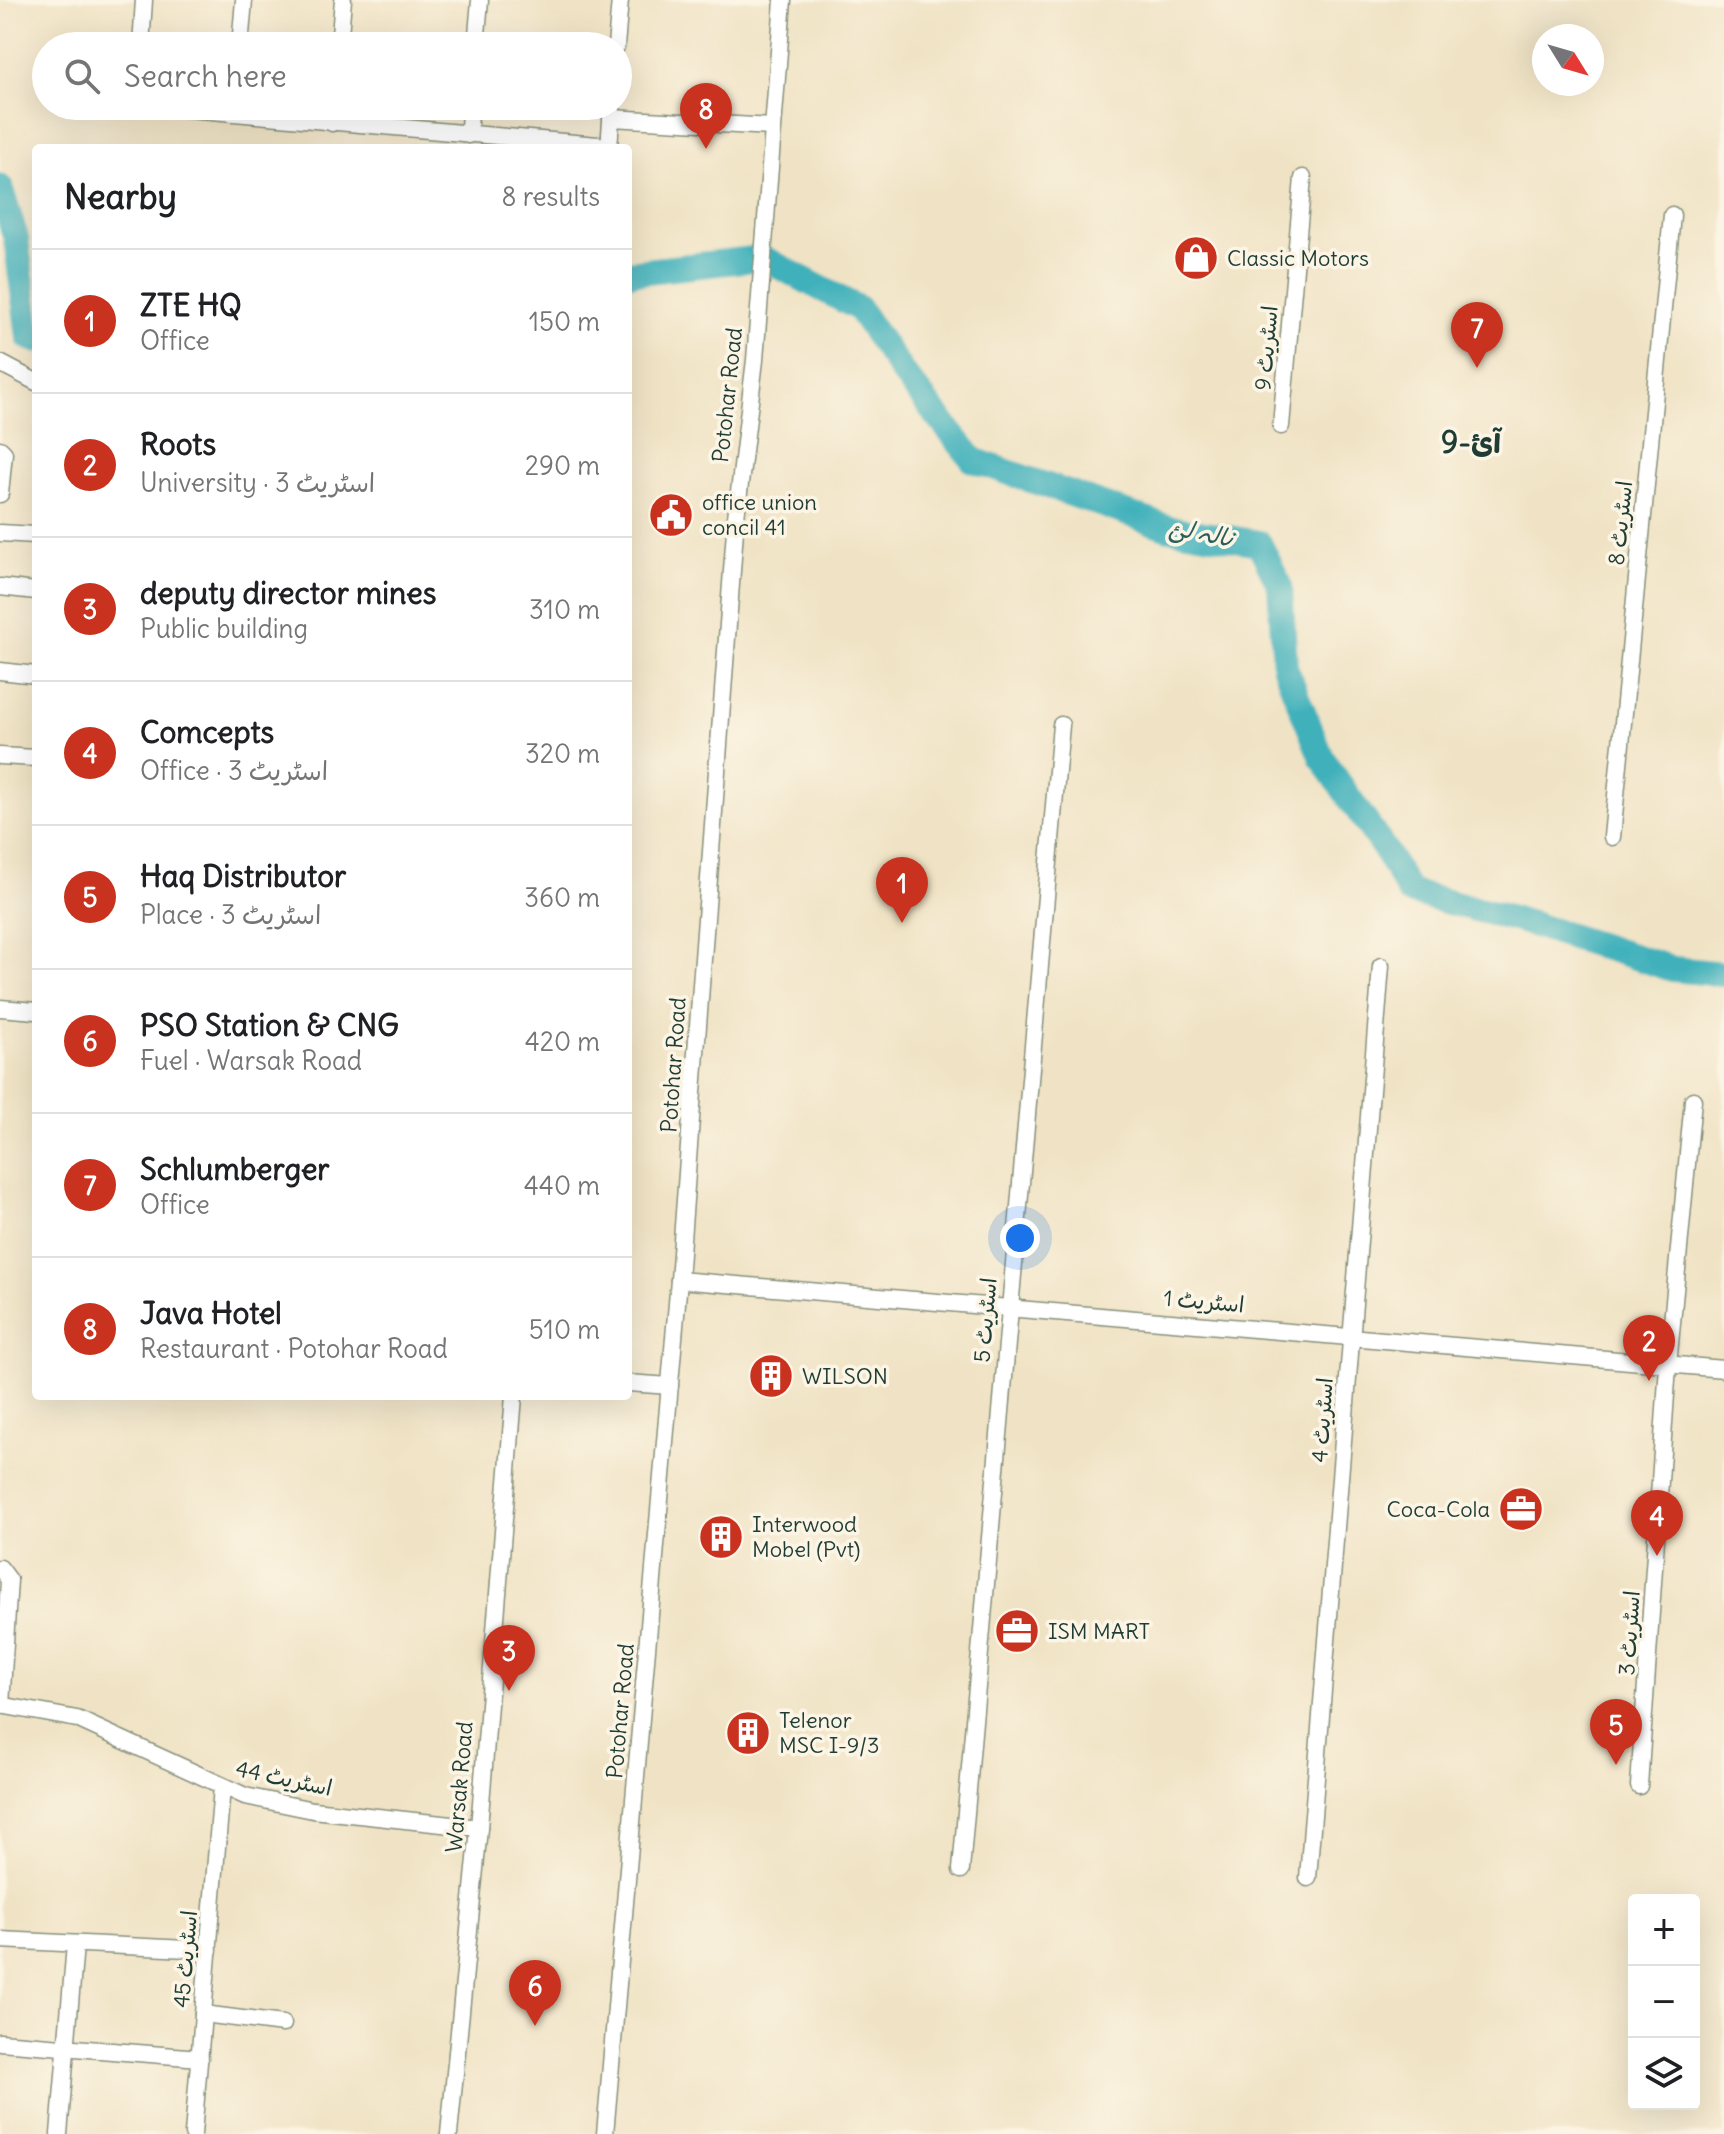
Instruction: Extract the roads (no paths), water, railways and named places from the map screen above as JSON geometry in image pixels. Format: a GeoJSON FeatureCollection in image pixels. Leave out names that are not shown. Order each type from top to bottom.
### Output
{"type":"FeatureCollection","features":[{"type":"Feature","properties":{"kind":"street"},"geometry":{"type":"LineString","coordinates":[[142,32],[144,0]]}},
{"type":"Feature","properties":{"kind":"street"},"geometry":{"type":"LineString","coordinates":[[241,32],[244,0]]}},
{"type":"Feature","properties":{"kind":"street"},"geometry":{"type":"LineString","coordinates":[[340,32],[343,0]]}},
{"type":"Feature","properties":{"kind":"street"},"geometry":{"type":"LineString","coordinates":[[477,32],[480,0]]}},
{"type":"Feature","properties":{"kind":"street"},"geometry":{"type":"LineString","coordinates":[[617,32],[620,0]]}},
{"type":"Feature","properties":{"kind":"street","name":"Potohar Road"},"geometry":{"type":"LineString","coordinates":[[605,2134],[679,1280],[736,517],[758,314],[783,0]]}},
{"type":"Feature","properties":{"kind":"street"},"geometry":{"type":"LineString","coordinates":[[632,114],[772,127]]}},
{"type":"Feature","properties":{"kind":"street"},"geometry":{"type":"LineString","coordinates":[[372,120],[468,135],[574,144]]}},
{"type":"Feature","properties":{"kind":"street"},"geometry":{"type":"LineString","coordinates":[[468,135],[470,120]]}},
{"type":"Feature","properties":{"kind":"street"},"geometry":{"type":"LineString","coordinates":[[609,144],[611,120]]}},
{"type":"Feature","properties":{"kind":"street","name":"اسٹریٹ 9"},"geometry":{"type":"LineString","coordinates":[[1281,426],[1303,178]]}},
{"type":"Feature","properties":{"kind":"street","name":"اسٹریٹ 8"},"geometry":{"type":"LineString","coordinates":[[1612,837],[1672,215]]}},
{"type":"Feature","properties":{"kind":"street"},"geometry":{"type":"LineString","coordinates":[[0,363],[32,380]]}},
{"type":"Feature","properties":{"kind":"street"},"geometry":{"type":"LineString","coordinates":[[0,449],[4,453],[0,494]]}},
{"type":"Feature","properties":{"kind":"street"},"geometry":{"type":"LineString","coordinates":[[0,533],[32,535]]}},
{"type":"Feature","properties":{"kind":"street"},"geometry":{"type":"LineString","coordinates":[[0,587],[32,591]]}},
{"type":"Feature","properties":{"kind":"street"},"geometry":{"type":"LineString","coordinates":[[0,671],[32,675]]}},
{"type":"Feature","properties":{"kind":"street","name":"اسٹریٹ 5"},"geometry":{"type":"LineString","coordinates":[[961,1870],[1061,725]]}},
{"type":"Feature","properties":{"kind":"street"},"geometry":{"type":"LineString","coordinates":[[0,756],[32,758]]}},
{"type":"Feature","properties":{"kind":"street","name":"اسٹریٹ 4"},"geometry":{"type":"LineString","coordinates":[[1308,1878],[1381,966]]}},
{"type":"Feature","properties":{"kind":"street"},"geometry":{"type":"LineString","coordinates":[[0,1008],[32,1011]]}},
{"type":"Feature","properties":{"kind":"street","name":"اسٹریٹ 3"},"geometry":{"type":"LineString","coordinates":[[1639,1786],[1668,1365],[1693,1100]]}},
{"type":"Feature","properties":{"kind":"street","name":"اسٹریٹ 1"},"geometry":{"type":"LineString","coordinates":[[679,1280],[1724,1369]]}},
{"type":"Feature","properties":{"kind":"street"},"geometry":{"type":"LineString","coordinates":[[632,1383],[670,1386]]}},
{"type":"Feature","properties":{"kind":"street","name":"Warsak Road"},"geometry":{"type":"LineString","coordinates":[[449,2134],[479,1828],[514,1400]]}},
{"type":"Feature","properties":{"kind":"street"},"geometry":{"type":"LineString","coordinates":[[0,1568],[9,1580],[0,1705]]}},
{"type":"Feature","properties":{"kind":"street","name":"اسٹریٹ 44"},"geometry":{"type":"LineString","coordinates":[[0,1705],[77,1719],[222,1787],[313,1810],[479,1828]]}},
{"type":"Feature","properties":{"kind":"street","name":"اسٹریٹ 45"},"geometry":{"type":"LineString","coordinates":[[193,2134],[222,1787]]}},
{"type":"Feature","properties":{"kind":"street"},"geometry":{"type":"LineString","coordinates":[[0,1940],[209,1950]]}},
{"type":"Feature","properties":{"kind":"street"},"geometry":{"type":"LineString","coordinates":[[59,2134],[75,1945]]}},
{"type":"Feature","properties":{"kind":"street"},"geometry":{"type":"LineString","coordinates":[[203,2014],[283,2024]]}},
{"type":"Feature","properties":{"kind":"street"},"geometry":{"type":"LineString","coordinates":[[0,2042],[200,2058]]}},
{"type":"Feature","properties":{"kind":"waterway","name":"نالہ لئ"},"geometry":{"type":"LineString","coordinates":[[0,187],[16,238],[29,337],[32,338]]}},
{"type":"Feature","properties":{"kind":"waterway","name":"نالہ لئ"},"geometry":{"type":"LineString","coordinates":[[632,273],[763,258],[858,308],[902,372],[973,460],[1169,528],[1259,543],[1280,586],[1285,667],[1322,758],[1385,850],[1409,892],[1525,922],[1673,969],[1724,974]]}},
{"type":"Feature","properties":{"kind":"place","name":"Java Hotel"},"geometry":{"type":"Point","coordinates":[706,149]}},
{"type":"Feature","properties":{"kind":"place","name":"Classic Motors"},"geometry":{"type":"Point","coordinates":[1196,258]}},
{"type":"Feature","properties":{"kind":"place","name":"Schlumberger"},"geometry":{"type":"Point","coordinates":[1477,368]}},
{"type":"Feature","properties":{"kind":"place","name":"office union concil 41"},"geometry":{"type":"Point","coordinates":[671,515]}},
{"type":"Feature","properties":{"kind":"place","name":"ZTE HQ"},"geometry":{"type":"Point","coordinates":[902,923]}},
{"type":"Feature","properties":{"kind":"place","name":"WILSON"},"geometry":{"type":"Point","coordinates":[771,1376]}},
{"type":"Feature","properties":{"kind":"place","name":"Roots"},"geometry":{"type":"Point","coordinates":[1649,1381]}},
{"type":"Feature","properties":{"kind":"place","name":"Coca-Cola"},"geometry":{"type":"Point","coordinates":[1521,1509]}},
{"type":"Feature","properties":{"kind":"place","name":"Interwood Mobel (Pvt)"},"geometry":{"type":"Point","coordinates":[721,1537]}},
{"type":"Feature","properties":{"kind":"place","name":"Comcepts"},"geometry":{"type":"Point","coordinates":[1657,1556]}},
{"type":"Feature","properties":{"kind":"place","name":"ISM MART"},"geometry":{"type":"Point","coordinates":[1017,1631]}},
{"type":"Feature","properties":{"kind":"place","name":"deputy director mines"},"geometry":{"type":"Point","coordinates":[509,1691]}},
{"type":"Feature","properties":{"kind":"place","name":"Telenor MSC I-9/3"},"geometry":{"type":"Point","coordinates":[748,1733]}},
{"type":"Feature","properties":{"kind":"place","name":"Haq Distributor"},"geometry":{"type":"Point","coordinates":[1616,1765]}},
{"type":"Feature","properties":{"kind":"place","name":"PSO Station & CNG"},"geometry":{"type":"Point","coordinates":[535,2026]}},
{"type":"Feature","properties":{"kind":"district","name":"آئ-9"},"geometry":{"type":"Point","coordinates":[1471,443]}}]}
